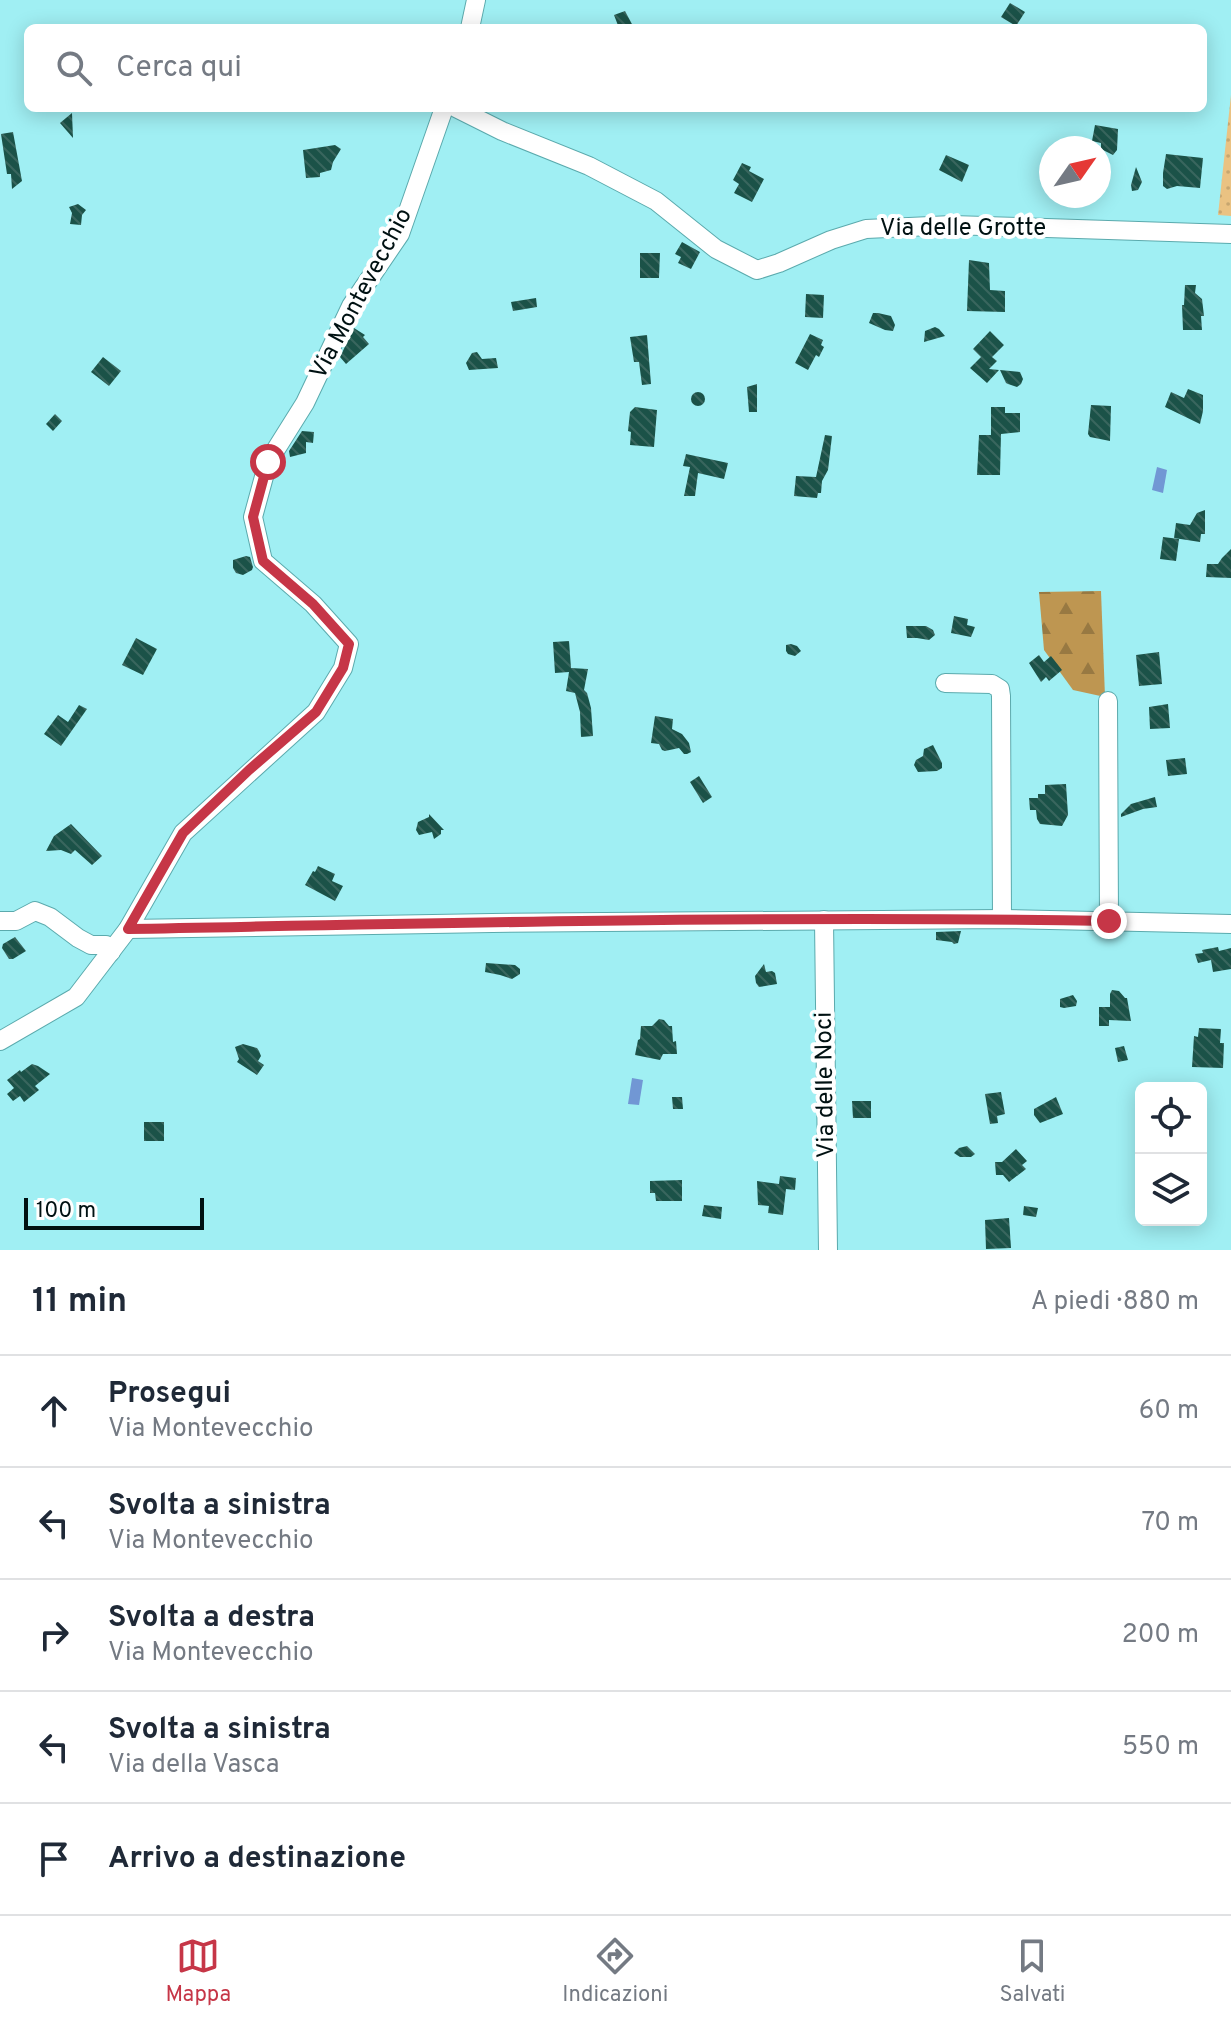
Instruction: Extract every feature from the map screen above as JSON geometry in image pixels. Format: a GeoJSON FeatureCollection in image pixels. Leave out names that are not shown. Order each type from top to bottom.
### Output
{"type":"FeatureCollection","features":[{"type":"Feature","properties":{"kind":"street"},"geometry":{"type":"LineString","coordinates":[[471,24],[476,0]]}},
{"type":"Feature","properties":{"kind":"street","name":"Via Montevecchio"},"geometry":{"type":"LineString","coordinates":[[128,929],[183,833],[316,712],[343,668],[349,644],[313,604],[263,561],[253,517],[268,462],[305,403],[351,306],[400,234],[443,112]]}},
{"type":"Feature","properties":{"kind":"street","name":"Via delle Grotte"},"geometry":{"type":"LineString","coordinates":[[464,112],[589,166],[656,201],[716,249],[757,270],[866,229],[952,225],[1231,234]]}},
{"type":"Feature","properties":{"kind":"street"},"geometry":{"type":"LineString","coordinates":[[945,683],[992,684],[1000,689],[1002,919]]}},
{"type":"Feature","properties":{"kind":"street"},"geometry":{"type":"LineString","coordinates":[[1108,701],[1109,921]]}},
{"type":"Feature","properties":{"kind":"street"},"geometry":{"type":"LineString","coordinates":[[0,921],[16,921],[35,911],[50,917],[91,945],[106,945],[111,952]]}},
{"type":"Feature","properties":{"kind":"street"},"geometry":{"type":"LineString","coordinates":[[0,1041],[76,997],[128,929],[507,922],[1002,919],[1231,924]]}},
{"type":"Feature","properties":{"kind":"street","name":"Via delle Noci"},"geometry":{"type":"LineString","coordinates":[[824,920],[828,1250]]}},
{"type":"Feature","properties":{"kind":"shaded area"},"geometry":{"type":"Polygon","coordinates":[[[1231,95],[1231,216],[1218,215],[1231,95]]]}},
{"type":"Feature","properties":{"kind":"green space"},"geometry":{"type":"Polygon","coordinates":[[[1101,591],[1105,697],[1073,690],[1044,650],[1039,592],[1101,591]]]}},
{"type":"Feature","properties":{"kind":"water"},"geometry":{"type":"Polygon","coordinates":[[[1157,467],[1167,470],[1163,493],[1152,490],[1157,467]]]}},
{"type":"Feature","properties":{"kind":"water"},"geometry":{"type":"Polygon","coordinates":[[[632,1078],[643,1080],[639,1105],[628,1104],[632,1078]]]}},
{"type":"Feature","properties":{"kind":"building"},"geometry":{"type":"Polygon","coordinates":[[[1010,3],[1025,12],[1017,24],[1001,17],[1010,3]]]}},
{"type":"Feature","properties":{"kind":"building"},"geometry":{"type":"Polygon","coordinates":[[[625,11],[632,24],[617,24],[614,15],[625,11]]]}},
{"type":"Feature","properties":{"kind":"building"},"geometry":{"type":"Polygon","coordinates":[[[72,113],[73,138],[60,123],[72,113]]]}},
{"type":"Feature","properties":{"kind":"building"},"geometry":{"type":"Polygon","coordinates":[[[1095,125],[1118,129],[1117,150],[1111,154],[1111,136],[1093,136],[1095,125]]]}},
{"type":"Feature","properties":{"kind":"building"},"geometry":{"type":"Polygon","coordinates":[[[13,132],[22,181],[12,189],[1,134],[13,132]]]}},
{"type":"Feature","properties":{"kind":"building"},"geometry":{"type":"Polygon","coordinates":[[[335,145],[341,149],[331,170],[320,173],[320,177],[306,178],[303,150],[335,145]]]}},
{"type":"Feature","properties":{"kind":"building"},"geometry":{"type":"Polygon","coordinates":[[[1166,154],[1203,158],[1200,188],[1177,186],[1167,189],[1163,186],[1166,154]]]}},
{"type":"Feature","properties":{"kind":"building"},"geometry":{"type":"Polygon","coordinates":[[[946,155],[969,165],[962,182],[939,170],[946,155]]]}},
{"type":"Feature","properties":{"kind":"building"},"geometry":{"type":"Polygon","coordinates":[[[742,163],[764,179],[752,202],[734,193],[739,184],[733,180],[742,163]]]}},
{"type":"Feature","properties":{"kind":"building"},"geometry":{"type":"Polygon","coordinates":[[[1136,167],[1142,182],[1138,190],[1132,191],[1131,185],[1136,167]]]}},
{"type":"Feature","properties":{"kind":"building"},"geometry":{"type":"Polygon","coordinates":[[[78,204],[86,210],[81,225],[70,224],[72,213],[69,207],[78,204]]]}},
{"type":"Feature","properties":{"kind":"building"},"geometry":{"type":"Polygon","coordinates":[[[682,242],[700,252],[691,269],[678,263],[681,257],[675,254],[682,242]]]}},
{"type":"Feature","properties":{"kind":"building"},"geometry":{"type":"Polygon","coordinates":[[[640,253],[660,253],[659,278],[640,278],[640,253]]]}},
{"type":"Feature","properties":{"kind":"building"},"geometry":{"type":"Polygon","coordinates":[[[969,260],[989,263],[990,290],[1005,291],[1005,312],[967,311],[969,260]]]}},
{"type":"Feature","properties":{"kind":"building"},"geometry":{"type":"Polygon","coordinates":[[[1185,285],[1196,285],[1195,293],[1202,299],[1202,330],[1183,330],[1185,285]]]}},
{"type":"Feature","properties":{"kind":"building"},"geometry":{"type":"Polygon","coordinates":[[[806,294],[824,295],[823,318],[805,317],[806,294]]]}},
{"type":"Feature","properties":{"kind":"building"},"geometry":{"type":"Polygon","coordinates":[[[536,298],[537,307],[513,311],[511,302],[536,298]]]}},
{"type":"Feature","properties":{"kind":"building"},"geometry":{"type":"Polygon","coordinates":[[[873,313],[891,316],[895,325],[893,331],[869,323],[873,313]]]}},
{"type":"Feature","properties":{"kind":"building"},"geometry":{"type":"Polygon","coordinates":[[[935,327],[945,336],[924,342],[925,331],[935,327]]]}},
{"type":"Feature","properties":{"kind":"building"},"geometry":{"type":"Polygon","coordinates":[[[354,328],[365,335],[363,337],[369,344],[346,364],[340,357],[354,328]]]}},
{"type":"Feature","properties":{"kind":"building"},"geometry":{"type":"Polygon","coordinates":[[[990,331],[1004,345],[992,357],[997,361],[989,369],[999,370],[987,383],[970,368],[981,357],[973,349],[990,331]]]}},
{"type":"Feature","properties":{"kind":"building"},"geometry":{"type":"Polygon","coordinates":[[[810,334],[823,340],[821,345],[824,347],[808,370],[795,363],[810,334]]]}},
{"type":"Feature","properties":{"kind":"building"},"geometry":{"type":"Polygon","coordinates":[[[647,335],[651,384],[642,385],[639,362],[634,362],[630,337],[647,335]]]}},
{"type":"Feature","properties":{"kind":"building"},"geometry":{"type":"Polygon","coordinates":[[[477,352],[482,359],[496,358],[498,368],[469,370],[466,363],[472,353],[477,352]]]}},
{"type":"Feature","properties":{"kind":"building"},"geometry":{"type":"Polygon","coordinates":[[[103,357],[121,371],[109,386],[91,372],[103,357]]]}},
{"type":"Feature","properties":{"kind":"building"},"geometry":{"type":"Polygon","coordinates":[[[1000,370],[1020,372],[1023,379],[1021,384],[1017,387],[1006,383],[1000,370]]]}},
{"type":"Feature","properties":{"kind":"building"},"geometry":{"type":"Polygon","coordinates":[[[757,384],[757,412],[749,412],[747,387],[757,384]]]}},
{"type":"Feature","properties":{"kind":"building"},"geometry":{"type":"Polygon","coordinates":[[[1188,389],[1203,395],[1200,424],[1165,407],[1171,392],[1184,398],[1188,389]]]}},
{"type":"Feature","properties":{"kind":"building"},"geometry":{"type":"Polygon","coordinates":[[[698,392],[705,399],[698,406],[691,399],[698,392]]]}},
{"type":"Feature","properties":{"kind":"building"},"geometry":{"type":"Polygon","coordinates":[[[1091,405],[1111,406],[1110,441],[1088,434],[1091,405]]]}},
{"type":"Feature","properties":{"kind":"building"},"geometry":{"type":"Polygon","coordinates":[[[635,407],[657,410],[654,447],[630,445],[630,412],[635,407]]]}},
{"type":"Feature","properties":{"kind":"building"},"geometry":{"type":"Polygon","coordinates":[[[991,407],[1005,407],[1005,413],[1020,413],[1020,432],[1001,434],[1000,475],[977,475],[979,435],[991,435],[991,407]]]}},
{"type":"Feature","properties":{"kind":"building"},"geometry":{"type":"Polygon","coordinates":[[[55,414],[62,421],[53,431],[46,424],[55,414]]]}},
{"type":"Feature","properties":{"kind":"building"},"geometry":{"type":"Polygon","coordinates":[[[302,431],[314,432],[313,443],[306,442],[306,453],[290,457],[289,451],[302,431]]]}},
{"type":"Feature","properties":{"kind":"building"},"geometry":{"type":"Polygon","coordinates":[[[825,435],[832,436],[828,470],[822,481],[821,493],[817,498],[794,496],[796,476],[816,477],[825,435]]]}},
{"type":"Feature","properties":{"kind":"building"},"geometry":{"type":"Polygon","coordinates":[[[686,454],[728,463],[724,479],[698,473],[695,496],[684,496],[690,467],[683,466],[686,454]]]}},
{"type":"Feature","properties":{"kind":"building"},"geometry":{"type":"Polygon","coordinates":[[[1205,510],[1205,534],[1201,534],[1200,542],[1174,538],[1176,523],[1190,525],[1197,513],[1205,510]]]}},
{"type":"Feature","properties":{"kind":"building"},"geometry":{"type":"Polygon","coordinates":[[[1163,537],[1179,539],[1176,561],[1160,559],[1163,537]]]}},
{"type":"Feature","properties":{"kind":"building"},"geometry":{"type":"Polygon","coordinates":[[[1231,549],[1231,578],[1206,577],[1207,564],[1218,564],[1231,549]]]}},
{"type":"Feature","properties":{"kind":"building"},"geometry":{"type":"Polygon","coordinates":[[[250,557],[252,570],[243,575],[236,573],[233,560],[250,557]]]}},
{"type":"Feature","properties":{"kind":"building"},"geometry":{"type":"Polygon","coordinates":[[[954,616],[968,619],[967,625],[975,627],[971,637],[951,633],[954,616]]]}},
{"type":"Feature","properties":{"kind":"building"},"geometry":{"type":"Polygon","coordinates":[[[906,626],[926,626],[935,635],[929,640],[907,638],[906,626]]]}},
{"type":"Feature","properties":{"kind":"building"},"geometry":{"type":"Polygon","coordinates":[[[136,638],[157,649],[143,675],[122,665],[136,638]]]}},
{"type":"Feature","properties":{"kind":"building"},"geometry":{"type":"Polygon","coordinates":[[[569,641],[571,668],[588,669],[584,690],[591,708],[593,736],[581,737],[575,693],[566,691],[569,672],[555,673],[553,642],[569,641]]]}},
{"type":"Feature","properties":{"kind":"building"},"geometry":{"type":"Polygon","coordinates":[[[791,644],[801,651],[795,656],[786,651],[786,645],[791,644]]]}},
{"type":"Feature","properties":{"kind":"building"},"geometry":{"type":"Polygon","coordinates":[[[1159,652],[1162,684],[1139,686],[1136,655],[1159,652]]]}},
{"type":"Feature","properties":{"kind":"building"},"geometry":{"type":"Polygon","coordinates":[[[1039,655],[1044,662],[1051,656],[1062,670],[1049,681],[1046,677],[1041,682],[1029,663],[1039,655]]]}},
{"type":"Feature","properties":{"kind":"building"},"geometry":{"type":"Polygon","coordinates":[[[1168,704],[1170,728],[1150,729],[1149,707],[1168,704]]]}},
{"type":"Feature","properties":{"kind":"building"},"geometry":{"type":"Polygon","coordinates":[[[79,705],[87,709],[61,746],[44,734],[58,715],[68,722],[79,705]]]}},
{"type":"Feature","properties":{"kind":"building"},"geometry":{"type":"Polygon","coordinates":[[[655,716],[673,719],[672,729],[682,734],[691,752],[684,754],[679,748],[665,751],[659,744],[651,743],[655,716]]]}},
{"type":"Feature","properties":{"kind":"building"},"geometry":{"type":"Polygon","coordinates":[[[933,745],[942,768],[918,772],[914,765],[916,760],[923,756],[924,749],[933,745]]]}},
{"type":"Feature","properties":{"kind":"building"},"geometry":{"type":"Polygon","coordinates":[[[1185,758],[1187,774],[1168,776],[1166,760],[1185,758]]]}},
{"type":"Feature","properties":{"kind":"building"},"geometry":{"type":"Polygon","coordinates":[[[699,776],[712,797],[703,803],[690,782],[699,776]]]}},
{"type":"Feature","properties":{"kind":"building"},"geometry":{"type":"Polygon","coordinates":[[[1066,784],[1068,815],[1062,826],[1040,824],[1036,810],[1030,810],[1029,798],[1045,794],[1045,785],[1066,784]]]}},
{"type":"Feature","properties":{"kind":"building"},"geometry":{"type":"Polygon","coordinates":[[[1155,797],[1157,807],[1121,817],[1131,804],[1155,797]]]}},
{"type":"Feature","properties":{"kind":"building"},"geometry":{"type":"Polygon","coordinates":[[[429,814],[444,830],[434,839],[432,832],[419,835],[416,830],[418,822],[429,817],[429,814]]]}},
{"type":"Feature","properties":{"kind":"building"},"geometry":{"type":"Polygon","coordinates":[[[71,824],[102,856],[92,865],[75,850],[71,854],[61,850],[46,851],[54,836],[71,824]]]}},
{"type":"Feature","properties":{"kind":"building"},"geometry":{"type":"Polygon","coordinates":[[[318,866],[335,874],[332,881],[343,886],[335,901],[305,885],[318,866]]]}},
{"type":"Feature","properties":{"kind":"building"},"geometry":{"type":"Polygon","coordinates":[[[961,931],[958,943],[936,940],[936,932],[961,931]]]}},
{"type":"Feature","properties":{"kind":"building"},"geometry":{"type":"Polygon","coordinates":[[[15,937],[26,951],[9,959],[2,948],[3,944],[15,937]]]}},
{"type":"Feature","properties":{"kind":"building"},"geometry":{"type":"Polygon","coordinates":[[[1218,947],[1219,951],[1231,948],[1231,969],[1213,972],[1211,960],[1198,963],[1195,954],[1218,947]]]}},
{"type":"Feature","properties":{"kind":"building"},"geometry":{"type":"Polygon","coordinates":[[[486,963],[515,965],[520,969],[520,974],[512,979],[485,972],[486,963]]]}},
{"type":"Feature","properties":{"kind":"building"},"geometry":{"type":"Polygon","coordinates":[[[764,964],[766,972],[775,973],[777,984],[759,987],[756,983],[755,976],[764,964]]]}},
{"type":"Feature","properties":{"kind":"building"},"geometry":{"type":"Polygon","coordinates":[[[1112,990],[1119,991],[1127,998],[1131,1021],[1109,1020],[1109,1026],[1099,1026],[1099,1007],[1110,1007],[1112,990]]]}},
{"type":"Feature","properties":{"kind":"building"},"geometry":{"type":"Polygon","coordinates":[[[1073,995],[1076,1006],[1060,1007],[1060,999],[1073,995]]]}},
{"type":"Feature","properties":{"kind":"building"},"geometry":{"type":"Polygon","coordinates":[[[659,1019],[672,1026],[677,1054],[663,1054],[660,1060],[635,1055],[641,1026],[652,1026],[659,1019]]]}},
{"type":"Feature","properties":{"kind":"building"},"geometry":{"type":"Polygon","coordinates":[[[1199,1028],[1221,1029],[1223,1068],[1192,1067],[1194,1036],[1198,1037],[1199,1028]]]}},
{"type":"Feature","properties":{"kind":"building"},"geometry":{"type":"Polygon","coordinates":[[[243,1044],[259,1051],[261,1056],[258,1061],[264,1065],[257,1075],[237,1062],[235,1047],[243,1044]]]}},
{"type":"Feature","properties":{"kind":"building"},"geometry":{"type":"Polygon","coordinates":[[[1124,1046],[1128,1060],[1118,1062],[1115,1048],[1124,1046]]]}},
{"type":"Feature","properties":{"kind":"building"},"geometry":{"type":"Polygon","coordinates":[[[32,1064],[50,1074],[35,1086],[39,1090],[24,1102],[20,1096],[13,1101],[7,1094],[14,1088],[7,1080],[32,1064]]]}},
{"type":"Feature","properties":{"kind":"building"},"geometry":{"type":"Polygon","coordinates":[[[1001,1092],[1005,1114],[997,1116],[998,1123],[990,1124],[985,1094],[1001,1092]]]}},
{"type":"Feature","properties":{"kind":"building"},"geometry":{"type":"Polygon","coordinates":[[[672,1097],[682,1097],[683,1109],[673,1109],[672,1097]]]}},
{"type":"Feature","properties":{"kind":"building"},"geometry":{"type":"Polygon","coordinates":[[[1056,1097],[1063,1114],[1040,1123],[1034,1109],[1056,1097]]]}},
{"type":"Feature","properties":{"kind":"building"},"geometry":{"type":"Polygon","coordinates":[[[852,1101],[871,1101],[871,1118],[853,1118],[852,1101]]]}},
{"type":"Feature","properties":{"kind":"building"},"geometry":{"type":"Polygon","coordinates":[[[144,1122],[164,1122],[164,1141],[144,1141],[144,1122]]]}},
{"type":"Feature","properties":{"kind":"building"},"geometry":{"type":"Polygon","coordinates":[[[967,1146],[975,1154],[971,1157],[960,1157],[954,1153],[959,1148],[967,1146]]]}},
{"type":"Feature","properties":{"kind":"building"},"geometry":{"type":"Polygon","coordinates":[[[1016,1149],[1027,1161],[1022,1165],[1026,1169],[1009,1182],[1003,1175],[996,1175],[995,1162],[1002,1162],[1016,1149]]]}},
{"type":"Feature","properties":{"kind":"building"},"geometry":{"type":"Polygon","coordinates":[[[780,1176],[796,1178],[795,1190],[786,1189],[783,1215],[768,1213],[769,1206],[758,1205],[757,1181],[779,1184],[780,1176]]]}},
{"type":"Feature","properties":{"kind":"building"},"geometry":{"type":"Polygon","coordinates":[[[682,1180],[682,1201],[656,1201],[655,1193],[650,1193],[650,1181],[682,1180]]]}},
{"type":"Feature","properties":{"kind":"building"},"geometry":{"type":"Polygon","coordinates":[[[704,1205],[722,1207],[721,1219],[702,1216],[704,1205]]]}},
{"type":"Feature","properties":{"kind":"building"},"geometry":{"type":"Polygon","coordinates":[[[1024,1206],[1038,1208],[1036,1217],[1023,1215],[1024,1206]]]}},
{"type":"Feature","properties":{"kind":"building"},"geometry":{"type":"Polygon","coordinates":[[[1009,1218],[1011,1248],[986,1249],[985,1220],[1009,1218]]]}},
{"type":"Feature","properties":{"kind":"route"},"geometry":{"type":"LineString","coordinates":[[268,462],[253,517],[263,561],[313,604],[349,644],[343,668],[316,712],[183,833],[128,929],[492,923],[1109,921]]}}]}
